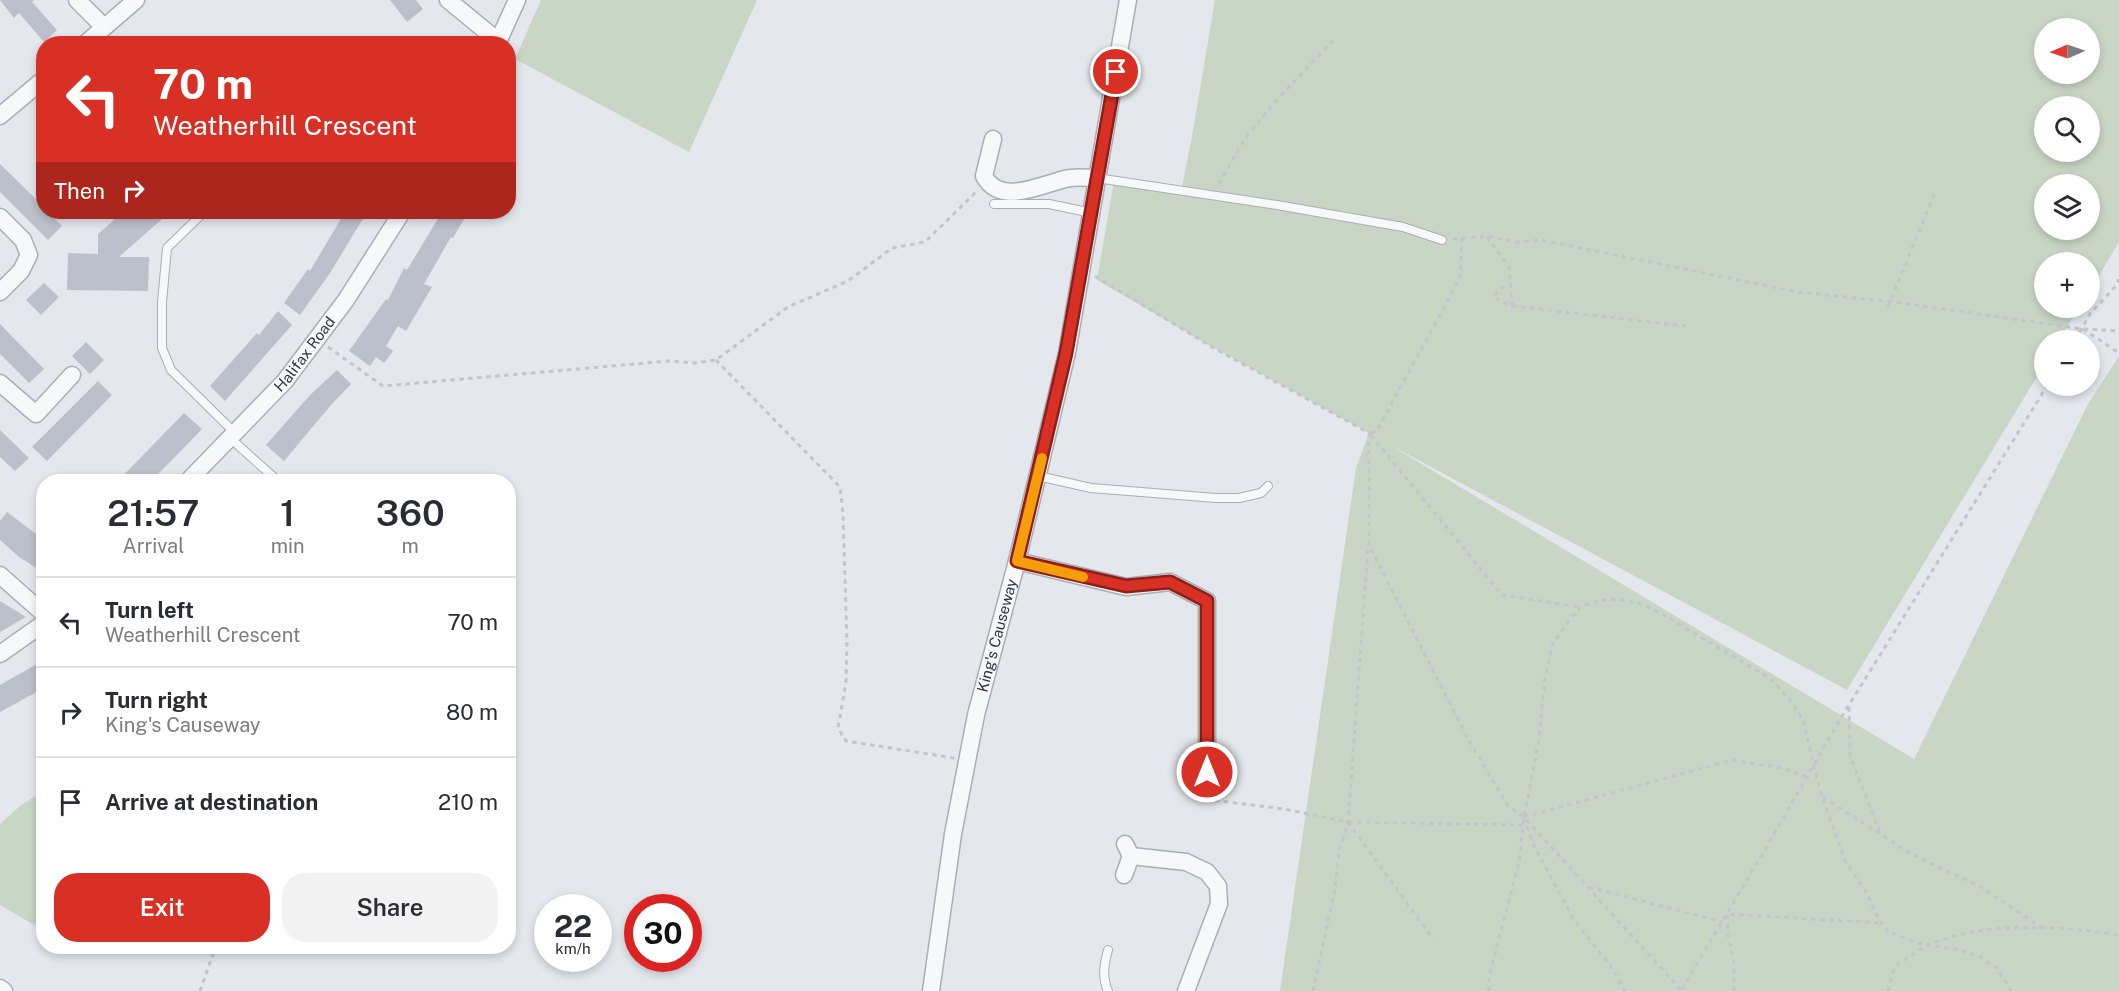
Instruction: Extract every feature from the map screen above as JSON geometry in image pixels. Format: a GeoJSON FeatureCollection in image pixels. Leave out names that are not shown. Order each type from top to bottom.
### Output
{"type":"FeatureCollection","features":[{"type":"Feature","properties":{"kind":"street"},"geometry":{"type":"LineString","coordinates":[[77,0],[104,27]]}},
{"type":"Feature","properties":{"kind":"street"},"geometry":{"type":"LineString","coordinates":[[94,36],[136,0]]}},
{"type":"Feature","properties":{"kind":"street"},"geometry":{"type":"LineString","coordinates":[[448,0],[490,36]]}},
{"type":"Feature","properties":{"kind":"street"},"geometry":{"type":"LineString","coordinates":[[500,36],[517,0]]}},
{"type":"Feature","properties":{"kind":"street","name":"King's Causeway"},"geometry":{"type":"LineString","coordinates":[[931,991],[953,834],[967,760],[976,715],[1017,561],[1066,353],[1128,0]]}},
{"type":"Feature","properties":{"kind":"street"},"geometry":{"type":"LineString","coordinates":[[0,116],[36,86]]}},
{"type":"Feature","properties":{"kind":"street"},"geometry":{"type":"LineString","coordinates":[[993,140],[984,176],[989,185],[1004,191],[1030,190],[1066,178],[1097,178]]}},
{"type":"Feature","properties":{"kind":"street"},"geometry":{"type":"LineString","coordinates":[[0,217],[23,240],[29,255],[21,271],[0,292]]}},
{"type":"Feature","properties":{"kind":"street","name":"Halifax Road"},"geometry":{"type":"LineString","coordinates":[[196,474],[285,381],[346,300],[398,219]]}},
{"type":"Feature","properties":{"kind":"street"},"geometry":{"type":"LineString","coordinates":[[0,383],[36,414],[72,375]]}},
{"type":"Feature","properties":{"kind":"street"},"geometry":{"type":"LineString","coordinates":[[1017,561],[1126,586],[1170,582],[1207,601],[1207,772]]}},
{"type":"Feature","properties":{"kind":"street"},"geometry":{"type":"LineString","coordinates":[[0,574],[36,607]]}},
{"type":"Feature","properties":{"kind":"street"},"geometry":{"type":"LineString","coordinates":[[0,654],[36,629]]}},
{"type":"Feature","properties":{"kind":"street"},"geometry":{"type":"LineString","coordinates":[[1124,875],[1128,850],[1186,862],[1207,872],[1218,886],[1220,904],[1186,991]]}},
{"type":"Feature","properties":{"kind":"street"},"geometry":{"type":"LineString","coordinates":[[0,988],[4,991]]}},
{"type":"Feature","properties":{"kind":"lane"},"geometry":{"type":"LineString","coordinates":[[1097,178],[1277,205],[1403,227],[1442,240]]}},
{"type":"Feature","properties":{"kind":"lane"},"geometry":{"type":"LineString","coordinates":[[993,204],[1048,204],[1092,213]]}},
{"type":"Feature","properties":{"kind":"lane"},"geometry":{"type":"LineString","coordinates":[[197,219],[167,248],[162,302],[162,348],[171,370],[271,474]]}},
{"type":"Feature","properties":{"kind":"lane"},"geometry":{"type":"LineString","coordinates":[[1038,476],[1091,488],[1216,498],[1239,498],[1261,493],[1268,486]]}},
{"type":"Feature","properties":{"kind":"lane"},"geometry":{"type":"LineString","coordinates":[[1108,950],[1104,964],[1105,984],[1108,991]]}},
{"type":"Feature","properties":{"kind":"path"},"geometry":{"type":"LineString","coordinates":[[1212,196],[1244,140],[1274,103],[1336,37]]}},
{"type":"Feature","properties":{"kind":"path"},"geometry":{"type":"LineString","coordinates":[[316,339],[383,386],[669,361],[695,363],[716,360],[788,307],[848,280],[892,248],[925,242],[987,182]]}},
{"type":"Feature","properties":{"kind":"path"},"geometry":{"type":"LineString","coordinates":[[1888,307],[1936,190]]}},
{"type":"Feature","properties":{"kind":"path"},"geometry":{"type":"LineString","coordinates":[[1486,236],[1509,267],[1512,306]]}},
{"type":"Feature","properties":{"kind":"path"},"geometry":{"type":"LineString","coordinates":[[1442,240],[1486,236],[1517,242],[1541,240],[1798,292],[1890,302],[2082,329],[2119,331]]}},
{"type":"Feature","properties":{"kind":"path"},"geometry":{"type":"LineString","coordinates":[[1369,433],[1376,432],[1460,278],[1462,238]]}},
{"type":"Feature","properties":{"kind":"path"},"geometry":{"type":"LineString","coordinates":[[1082,268],[1212,347],[1369,433],[1502,595],[1580,607],[1600,600],[1619,599],[1642,604],[1772,679],[1792,702],[1803,720],[1822,796],[1846,863],[1868,893],[1887,931],[1910,941],[1960,950],[1980,957],[1997,968],[2011,991]]}},
{"type":"Feature","properties":{"kind":"path"},"geometry":{"type":"LineString","coordinates":[[2082,329],[2090,314],[2114,288],[2119,279]]}},
{"type":"Feature","properties":{"kind":"path"},"geometry":{"type":"LineString","coordinates":[[1511,284],[1498,290],[1494,298],[1512,306],[1686,326]]}},
{"type":"Feature","properties":{"kind":"path"},"geometry":{"type":"LineString","coordinates":[[2082,329],[2119,353]]}},
{"type":"Feature","properties":{"kind":"path"},"geometry":{"type":"LineString","coordinates":[[716,360],[840,487],[843,513],[847,643],[846,682],[838,728],[846,741],[967,760]]}},
{"type":"Feature","properties":{"kind":"path"},"geometry":{"type":"LineString","coordinates":[[1369,545],[1468,740],[1508,807],[1524,817],[1681,991],[1849,706],[2041,396]]}},
{"type":"Feature","properties":{"kind":"path"},"geometry":{"type":"LineString","coordinates":[[1313,991],[1335,889],[1339,851],[1348,822],[1369,545],[1369,433]]}},
{"type":"Feature","properties":{"kind":"path"},"geometry":{"type":"LineString","coordinates":[[1489,991],[1489,977],[1519,862],[1524,817],[1539,739],[1545,678],[1552,646],[1580,607]]}},
{"type":"Feature","properties":{"kind":"path"},"geometry":{"type":"LineString","coordinates":[[1849,706],[1850,755],[1881,834]]}},
{"type":"Feature","properties":{"kind":"path"},"geometry":{"type":"LineString","coordinates":[[1524,817],[1732,760],[1781,768],[1808,777]]}},
{"type":"Feature","properties":{"kind":"path"},"geometry":{"type":"LineString","coordinates":[[1207,772],[1212,800],[1284,809],[1348,822],[1523,825]]}},
{"type":"Feature","properties":{"kind":"path"},"geometry":{"type":"LineString","coordinates":[[1822,796],[1911,854],[1979,886],[2044,928]]}},
{"type":"Feature","properties":{"kind":"path"},"geometry":{"type":"LineString","coordinates":[[1524,817],[1534,846],[1574,920],[1609,964],[1625,991]]}},
{"type":"Feature","properties":{"kind":"path"},"geometry":{"type":"LineString","coordinates":[[1348,822],[1433,939]]}},
{"type":"Feature","properties":{"kind":"path"},"geometry":{"type":"LineString","coordinates":[[1587,886],[1722,922]]}},
{"type":"Feature","properties":{"kind":"path"},"geometry":{"type":"LineString","coordinates":[[1727,914],[1882,923]]}},
{"type":"Feature","properties":{"kind":"path"},"geometry":{"type":"LineString","coordinates":[[1727,914],[1728,936],[1734,962],[1734,991]]}},
{"type":"Feature","properties":{"kind":"path"},"geometry":{"type":"LineString","coordinates":[[1888,991],[1896,966],[1926,945],[1979,930],[2080,929],[2119,935]]}},
{"type":"Feature","properties":{"kind":"path"},"geometry":{"type":"LineString","coordinates":[[200,991],[213,954]]}},
{"type":"Feature","properties":{"kind":"green space"},"geometry":{"type":"Polygon","coordinates":[[[541,0],[757,0],[689,152],[516,60],[541,0]]]}},
{"type":"Feature","properties":{"kind":"green space"},"geometry":{"type":"Polygon","coordinates":[[[1215,0],[2119,0],[2119,242],[2100,274],[2100,252],[2034,252],[2034,318],[2073,318],[2065,330],[2034,330],[2034,381],[1847,690],[1390,445],[1914,759],[2088,404],[2093,396],[2100,396],[2100,385],[2119,356],[2119,991],[1280,991],[1356,468],[1369,433],[1207,344],[1097,280],[1114,181],[1181,192],[1215,0]]]}},
{"type":"Feature","properties":{"kind":"green space"},"geometry":{"type":"Polygon","coordinates":[[[36,796],[36,926],[0,905],[0,824],[36,796]]]}},
{"type":"Feature","properties":{"kind":"building"},"geometry":{"type":"Polygon","coordinates":[[[0,0],[34,0],[32,2],[57,30],[50,36],[39,36],[19,13],[14,18],[0,0]]]}},
{"type":"Feature","properties":{"kind":"building"},"geometry":{"type":"Polygon","coordinates":[[[390,0],[416,0],[423,9],[407,22],[390,0]]]}},
{"type":"Feature","properties":{"kind":"building"},"geometry":{"type":"Polygon","coordinates":[[[0,164],[36,199],[36,219],[55,219],[62,226],[48,240],[0,192],[0,164]]]}},
{"type":"Feature","properties":{"kind":"building"},"geometry":{"type":"Polygon","coordinates":[[[115,219],[162,219],[119,257],[149,257],[148,291],[67,290],[68,253],[98,254],[98,234],[115,219]]]}},
{"type":"Feature","properties":{"kind":"building"},"geometry":{"type":"Polygon","coordinates":[[[341,219],[363,219],[330,273],[300,315],[284,303],[308,269],[310,271],[341,219]]]}},
{"type":"Feature","properties":{"kind":"building"},"geometry":{"type":"Polygon","coordinates":[[[438,219],[464,219],[424,284],[432,287],[406,331],[398,326],[386,346],[393,351],[384,363],[376,357],[370,366],[349,351],[386,299],[388,300],[404,268],[407,270],[438,219]]]}},
{"type":"Feature","properties":{"kind":"building"},"geometry":{"type":"Polygon","coordinates":[[[44,283],[59,297],[41,315],[26,300],[44,283]]]}},
{"type":"Feature","properties":{"kind":"building"},"geometry":{"type":"Polygon","coordinates":[[[278,311],[292,325],[225,401],[210,386],[257,333],[259,335],[278,311]]]}},
{"type":"Feature","properties":{"kind":"building"},"geometry":{"type":"Polygon","coordinates":[[[0,324],[44,369],[29,383],[0,354],[0,324]]]}},
{"type":"Feature","properties":{"kind":"building"},"geometry":{"type":"Polygon","coordinates":[[[86,342],[104,360],[90,374],[72,356],[86,342]]]}},
{"type":"Feature","properties":{"kind":"building"},"geometry":{"type":"Polygon","coordinates":[[[337,370],[351,384],[284,461],[266,445],[310,395],[337,370]]]}},
{"type":"Feature","properties":{"kind":"building"},"geometry":{"type":"Polygon","coordinates":[[[98,381],[112,395],[47,461],[32,447],[98,381]]]}},
{"type":"Feature","properties":{"kind":"building"},"geometry":{"type":"Polygon","coordinates":[[[184,413],[202,429],[158,474],[125,474],[184,413]]]}},
{"type":"Feature","properties":{"kind":"building"},"geometry":{"type":"Polygon","coordinates":[[[0,430],[29,458],[15,471],[0,457],[0,430]]]}},
{"type":"Feature","properties":{"kind":"building"},"geometry":{"type":"Polygon","coordinates":[[[7,512],[36,534],[36,568],[19,557],[0,540],[0,521],[7,512]]]}},
{"type":"Feature","properties":{"kind":"building"},"geometry":{"type":"Polygon","coordinates":[[[0,601],[26,617],[0,632],[0,601]]]}},
{"type":"Feature","properties":{"kind":"building"},"geometry":{"type":"Polygon","coordinates":[[[36,665],[36,692],[0,712],[0,685],[36,665]]]}},
{"type":"Feature","properties":{"kind":"slow traffic"},"geometry":{"type":"LineString","coordinates":[[1042,458],[1017,561],[1083,577]]}},
{"type":"Feature","properties":{"kind":"route"},"geometry":{"type":"LineString","coordinates":[[1116,72],[1066,353],[1017,561],[1126,586],[1170,582],[1207,601],[1207,772]]}}]}
